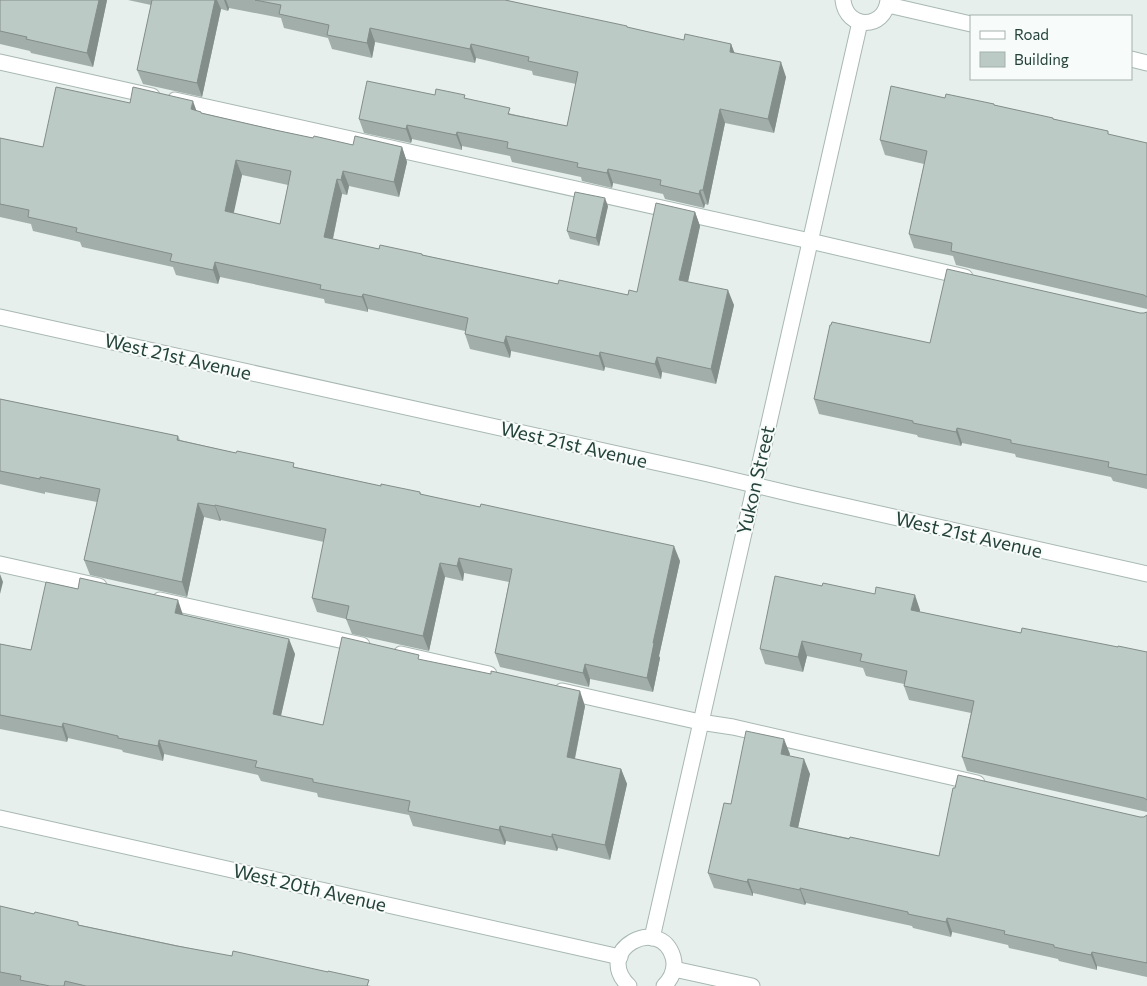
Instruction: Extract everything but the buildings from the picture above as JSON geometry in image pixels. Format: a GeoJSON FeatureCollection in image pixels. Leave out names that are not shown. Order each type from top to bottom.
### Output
{"type":"FeatureCollection","features":[{"type":"Feature","properties":{"kind":"street"},"geometry":{"type":"LineString","coordinates":[[843,0],[844,8],[848,15],[860,22],[874,21],[885,12],[888,3],[970,24]]}},
{"type":"Feature","properties":{"kind":"street","name":"Yukon Street"},"geometry":{"type":"LineString","coordinates":[[652,938],[860,22]]}},
{"type":"Feature","properties":{"kind":"street"},"geometry":{"type":"LineString","coordinates":[[1132,59],[1147,63]]}},
{"type":"Feature","properties":{"kind":"street"},"geometry":{"type":"LineString","coordinates":[[0,62],[983,281]]}},
{"type":"Feature","properties":{"kind":"street","name":"West 21st Avenue"},"geometry":{"type":"LineString","coordinates":[[0,317],[708,474],[1147,574]]}},
{"type":"Feature","properties":{"kind":"street"},"geometry":{"type":"LineString","coordinates":[[0,564],[117,590]]}},
{"type":"Feature","properties":{"kind":"street"},"geometry":{"type":"LineString","coordinates":[[146,597],[506,678]]}},
{"type":"Feature","properties":{"kind":"street"},"geometry":{"type":"LineString","coordinates":[[545,687],[700,722],[733,727],[993,786]]}},
{"type":"Feature","properties":{"kind":"street","name":"West 20th Avenue"},"geometry":{"type":"LineString","coordinates":[[0,818],[620,956]]}},
{"type":"Feature","properties":{"kind":"street"},"geometry":{"type":"LineString","coordinates":[[629,986],[620,974],[620,956],[629,944],[636,939],[644,938],[659,940],[671,952],[674,960],[674,969],[664,986]]}},
{"type":"Feature","properties":{"kind":"street"},"geometry":{"type":"LineString","coordinates":[[674,969],[752,986]]}}]}
